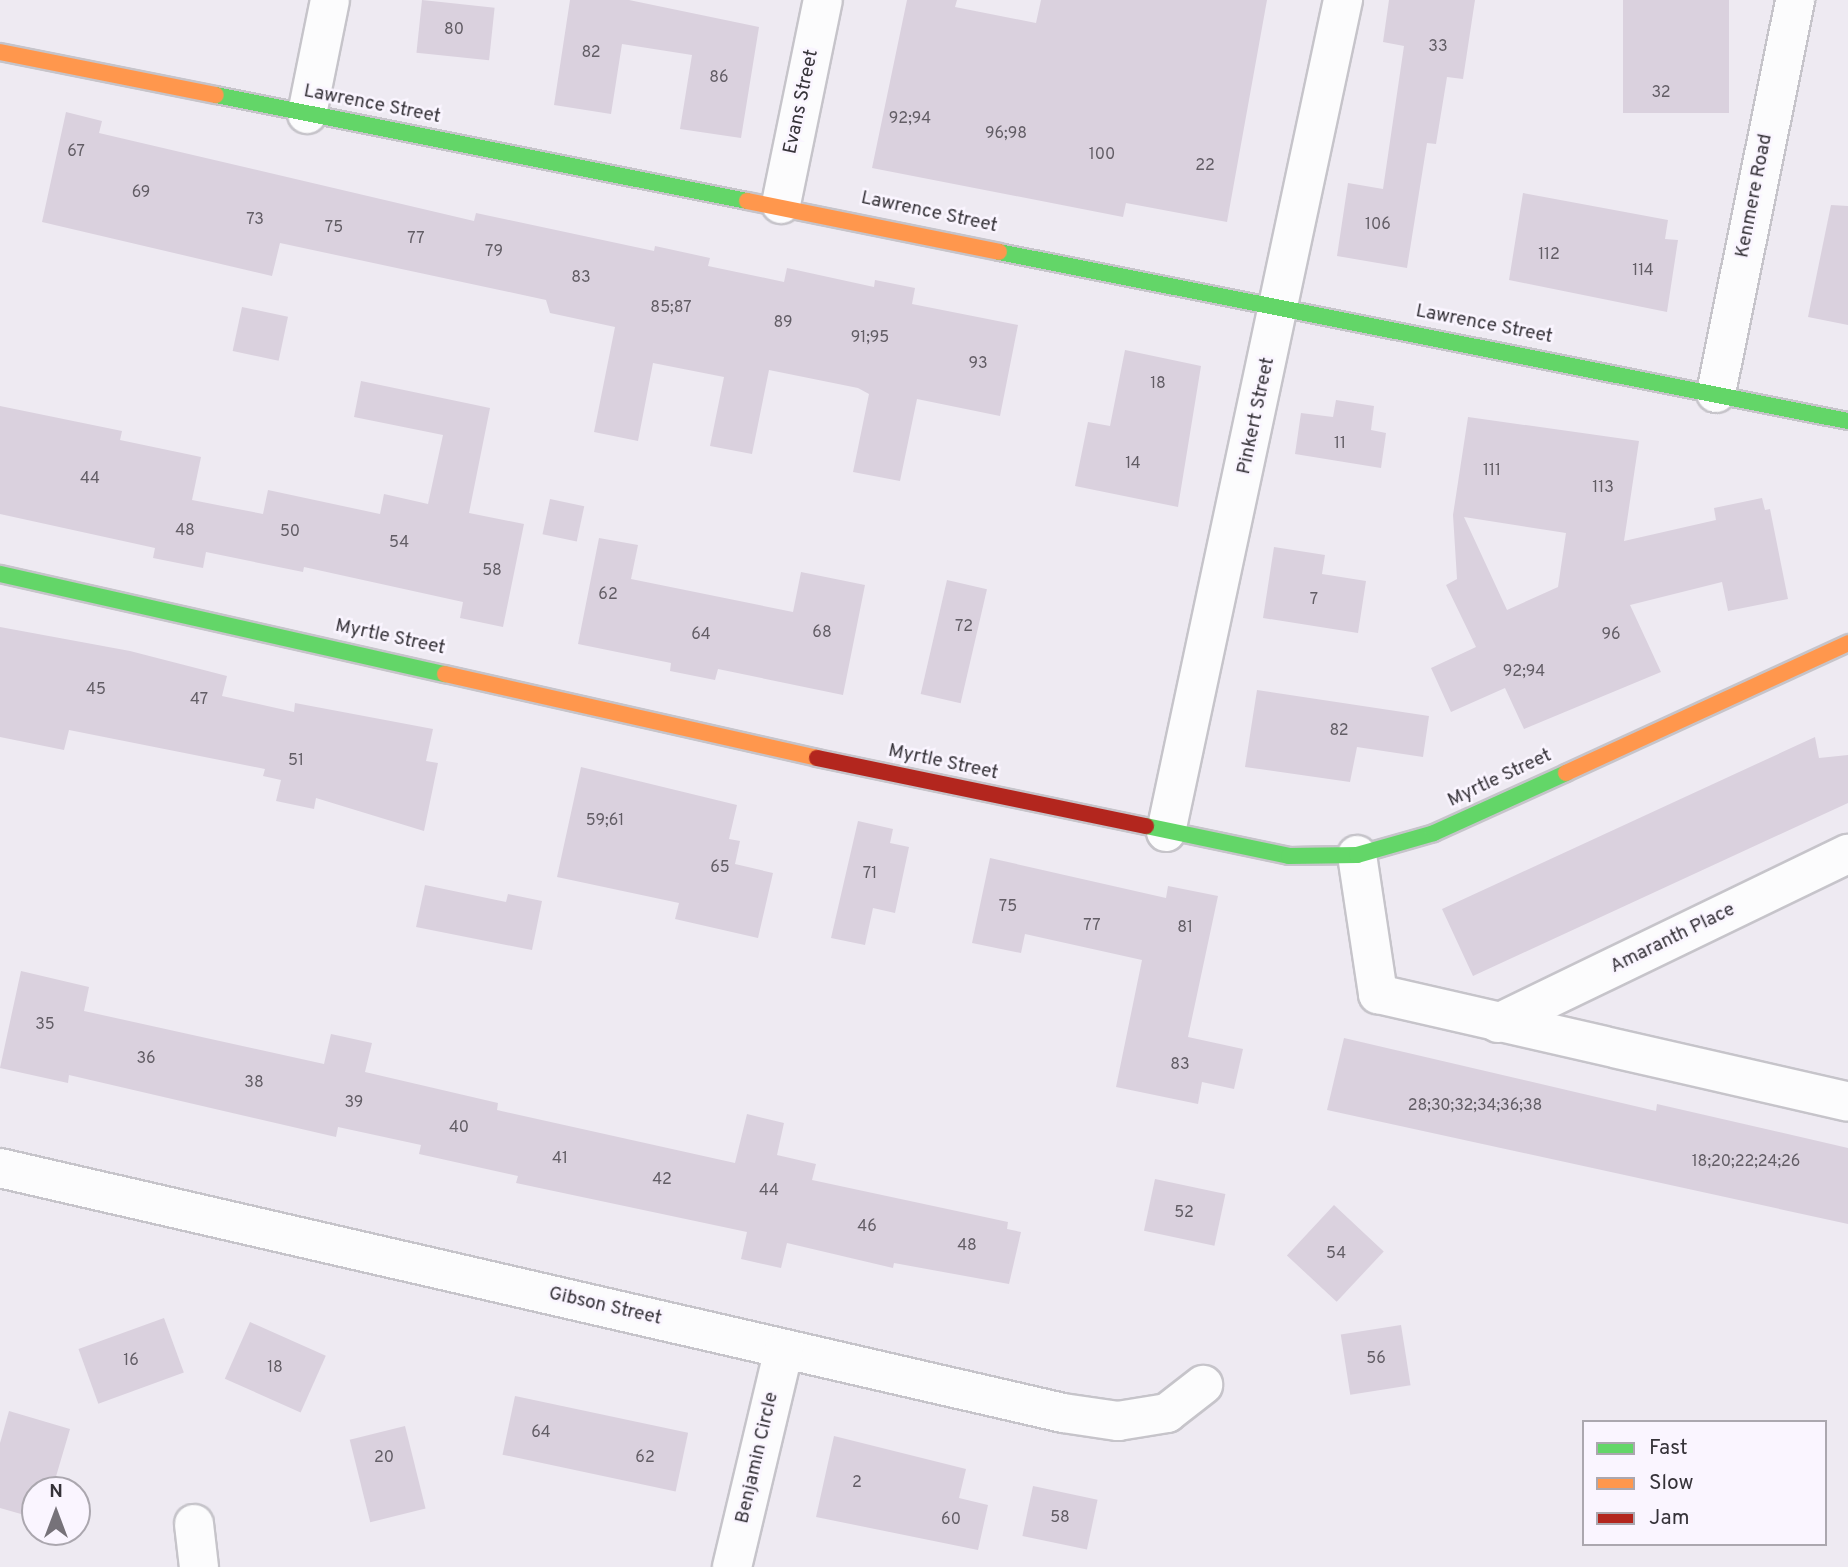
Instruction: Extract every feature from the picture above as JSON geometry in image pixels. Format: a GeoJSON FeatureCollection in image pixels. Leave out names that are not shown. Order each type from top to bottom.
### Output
{"type":"FeatureCollection","features":[{"type":"Feature","properties":{"kind":"street"},"geometry":{"type":"LineString","coordinates":[[307,114],[330,0]]}},
{"type":"Feature","properties":{"kind":"street","name":"Evans Street"},"geometry":{"type":"LineString","coordinates":[[782,204],[823,0]]}},
{"type":"Feature","properties":{"kind":"street","name":"Pinkert Street"},"geometry":{"type":"LineString","coordinates":[[1166,832],[1281,306],[1343,0]]}},
{"type":"Feature","properties":{"kind":"street","name":"Kenmere Road"},"geometry":{"type":"LineString","coordinates":[[1716,393],[1795,0]]}},
{"type":"Feature","properties":{"kind":"street","name":"Lawrence Street"},"geometry":{"type":"LineString","coordinates":[[0,52],[307,114],[782,204],[1848,421]]}},
{"type":"Feature","properties":{"kind":"street","name":"Myrtle Street"},"geometry":{"type":"LineString","coordinates":[[0,574],[1166,832],[1289,856],[1357,855],[1434,832],[1848,643]]}},
{"type":"Feature","properties":{"kind":"street","name":"Amaranth Place"},"geometry":{"type":"LineString","coordinates":[[1498,1023],[1848,854]]}},
{"type":"Feature","properties":{"kind":"street"},"geometry":{"type":"LineString","coordinates":[[1357,855],[1378,994],[1848,1102]]}},
{"type":"Feature","properties":{"kind":"street","name":"Gibson Street"},"geometry":{"type":"LineString","coordinates":[[0,1168],[784,1349],[1118,1421],[1167,1413],[1203,1385]]}},
{"type":"Feature","properties":{"kind":"street","name":"Benjamin Circle"},"geometry":{"type":"LineString","coordinates":[[732,1567],[784,1349]]}},
{"type":"Feature","properties":{"kind":"street"},"geometry":{"type":"LineString","coordinates":[[194,1524],[199,1567]]}},
{"type":"Feature","properties":{"kind":"building"},"geometry":{"type":"Polygon","coordinates":[[[422,0],[495,8],[489,60],[416,53],[422,0]]]}},
{"type":"Feature","properties":{"kind":"building"},"geometry":{"type":"Polygon","coordinates":[[[570,0],[629,0],[759,27],[741,138],[680,129],[692,55],[622,44],[611,114],[554,105],[570,0]]]}},
{"type":"Feature","properties":{"kind":"building"},"geometry":{"type":"Polygon","coordinates":[[[907,0],[957,0],[955,7],[1036,23],[1041,0],[1267,0],[1227,222],[1126,203],[1123,217],[872,168],[907,0]]]}},
{"type":"Feature","properties":{"kind":"building"},"geometry":{"type":"Polygon","coordinates":[[[1389,0],[1475,0],[1463,79],[1447,77],[1436,144],[1427,143],[1407,268],[1337,256],[1348,183],[1383,189],[1404,46],[1383,42],[1389,0]]]}},
{"type":"Feature","properties":{"kind":"building"},"geometry":{"type":"Polygon","coordinates":[[[1623,0],[1729,0],[1729,113],[1623,113],[1623,0]]]}},
{"type":"Feature","properties":{"kind":"building"},"geometry":{"type":"Polygon","coordinates":[[[66,112],[102,121],[99,133],[474,221],[476,213],[654,251],[655,246],[710,258],[708,266],[784,282],[787,268],[874,287],[875,280],[915,288],[912,304],[1018,325],[1000,416],[917,399],[900,481],[853,472],[869,394],[858,388],[769,370],[752,454],[710,446],[724,377],[653,363],[638,441],[594,432],[615,327],[550,313],[546,300],[280,243],[272,276],[42,222],[66,112]]]}},
{"type":"Feature","properties":{"kind":"building"},"geometry":{"type":"Polygon","coordinates":[[[1523,193],[1668,220],[1665,239],[1678,240],[1667,312],[1509,280],[1523,193]]]}},
{"type":"Feature","properties":{"kind":"building"},"geometry":{"type":"Polygon","coordinates":[[[1831,205],[1848,206],[1848,325],[1808,317],[1831,205]]]}},
{"type":"Feature","properties":{"kind":"building"},"geometry":{"type":"Polygon","coordinates":[[[242,307],[288,317],[279,361],[233,351],[242,307]]]}},
{"type":"Feature","properties":{"kind":"building"},"geometry":{"type":"Polygon","coordinates":[[[1125,350],[1201,366],[1178,507],[1075,486],[1088,422],[1110,426],[1125,350]]]}},
{"type":"Feature","properties":{"kind":"building"},"geometry":{"type":"Polygon","coordinates":[[[361,381],[490,408],[469,513],[524,524],[503,627],[460,618],[463,602],[304,567],[303,572],[206,552],[203,568],[153,558],[155,548],[0,514],[0,406],[122,431],[120,440],[201,457],[192,500],[263,514],[268,490],[380,514],[384,494],[428,504],[443,435],[354,417],[361,381]]]}},
{"type":"Feature","properties":{"kind":"building"},"geometry":{"type":"Polygon","coordinates":[[[1336,400],[1374,406],[1371,430],[1386,433],[1381,468],[1295,454],[1301,413],[1333,417],[1336,400]]]}},
{"type":"Feature","properties":{"kind":"building"},"geometry":{"type":"Polygon","coordinates":[[[1468,417],[1639,441],[1624,541],[1716,520],[1714,508],[1762,498],[1765,510],[1770,509],[1788,599],[1728,611],[1722,582],[1630,605],[1661,672],[1524,729],[1505,688],[1451,712],[1431,668],[1476,647],[1446,585],[1457,579],[1453,515],[1468,417]],[[1464,517],[1507,610],[1558,587],[1566,533],[1464,517]]]}},
{"type":"Feature","properties":{"kind":"building"},"geometry":{"type":"Polygon","coordinates":[[[550,499],[584,506],[577,541],[543,534],[550,499]]]}},
{"type":"Feature","properties":{"kind":"building"},"geometry":{"type":"Polygon","coordinates":[[[599,538],[638,545],[631,579],[793,612],[801,572],[865,585],[843,695],[718,669],[715,680],[670,671],[671,663],[578,644],[599,538]]]}},
{"type":"Feature","properties":{"kind":"building"},"geometry":{"type":"Polygon","coordinates":[[[1274,547],[1325,555],[1322,574],[1366,581],[1358,633],[1263,618],[1274,547]]]}},
{"type":"Feature","properties":{"kind":"building"},"geometry":{"type":"Polygon","coordinates":[[[947,580],[987,589],[961,703],[921,694],[947,580]]]}},
{"type":"Feature","properties":{"kind":"building"},"geometry":{"type":"Polygon","coordinates":[[[0,627],[130,651],[227,676],[222,696],[294,712],[295,703],[433,729],[426,761],[438,763],[424,831],[316,798],[314,809],[276,801],[281,780],[263,776],[265,769],[69,730],[64,750],[0,737],[0,627]]]}},
{"type":"Feature","properties":{"kind":"building"},"geometry":{"type":"Polygon","coordinates":[[[1257,690],[1429,716],[1423,757],[1357,747],[1350,782],[1245,767],[1257,690]]]}},
{"type":"Feature","properties":{"kind":"building"},"geometry":{"type":"Polygon","coordinates":[[[1815,737],[1819,758],[1848,755],[1848,803],[1473,976],[1442,909],[1815,737]]]}},
{"type":"Feature","properties":{"kind":"building"},"geometry":{"type":"Polygon","coordinates":[[[581,767],[737,805],[729,839],[740,841],[735,864],[773,873],[758,938],[675,919],[679,903],[557,877],[581,767]]]}},
{"type":"Feature","properties":{"kind":"building"},"geometry":{"type":"Polygon","coordinates":[[[858,821],[893,829],[890,843],[909,847],[895,913],[873,908],[865,945],[831,938],[858,821]]]}},
{"type":"Feature","properties":{"kind":"building"},"geometry":{"type":"Polygon","coordinates":[[[990,858],[1166,898],[1168,886],[1218,896],[1188,1037],[1243,1049],[1234,1089],[1202,1082],[1198,1104],[1116,1087],[1142,960],[1025,934],[1021,953],[972,943],[990,858]]]}},
{"type":"Feature","properties":{"kind":"building"},"geometry":{"type":"Polygon","coordinates":[[[425,885],[506,902],[508,894],[542,901],[532,950],[416,927],[425,885]]]}},
{"type":"Feature","properties":{"kind":"building"},"geometry":{"type":"Polygon","coordinates":[[[21,971],[89,987],[84,1011],[324,1064],[331,1034],[372,1043],[365,1072],[498,1103],[497,1110],[735,1163],[747,1114],[784,1123],[777,1155],[816,1164],[812,1180],[1008,1222],[1007,1229],[1021,1232],[1009,1284],[894,1263],[893,1268],[787,1243],[781,1268],[741,1259],[747,1232],[516,1183],[518,1176],[419,1154],[421,1145],[338,1127],[336,1137],[69,1075],[68,1083],[0,1068],[21,971]]]}},
{"type":"Feature","properties":{"kind":"building"},"geometry":{"type":"Polygon","coordinates":[[[1344,1038],[1656,1111],[1657,1104],[1848,1148],[1848,1224],[1327,1110],[1344,1038]]]}},
{"type":"Feature","properties":{"kind":"building"},"geometry":{"type":"Polygon","coordinates":[[[1155,1179],[1225,1194],[1214,1246],[1144,1231],[1155,1179]]]}},
{"type":"Feature","properties":{"kind":"building"},"geometry":{"type":"Polygon","coordinates":[[[1334,1205],[1384,1251],[1337,1302],[1287,1255],[1334,1205]]]}},
{"type":"Feature","properties":{"kind":"building"},"geometry":{"type":"Polygon","coordinates":[[[164,1318],[184,1373],[98,1404],[78,1349],[164,1318]]]}},
{"type":"Feature","properties":{"kind":"building"},"geometry":{"type":"Polygon","coordinates":[[[250,1322],[326,1356],[301,1412],[225,1379],[250,1322]]]}},
{"type":"Feature","properties":{"kind":"building"},"geometry":{"type":"Polygon","coordinates":[[[1401,1325],[1411,1385],[1350,1395],[1341,1335],[1401,1325]]]}},
{"type":"Feature","properties":{"kind":"building"},"geometry":{"type":"Polygon","coordinates":[[[515,1396],[688,1433],[676,1491],[503,1455],[515,1396]]]}},
{"type":"Feature","properties":{"kind":"building"},"geometry":{"type":"Polygon","coordinates":[[[9,1411],[70,1429],[56,1476],[21,1476],[21,1514],[0,1508],[0,1443],[9,1411]]]}},
{"type":"Feature","properties":{"kind":"building"},"geometry":{"type":"Polygon","coordinates":[[[405,1426],[426,1508],[370,1522],[350,1440],[405,1426]]]}},
{"type":"Feature","properties":{"kind":"building"},"geometry":{"type":"Polygon","coordinates":[[[834,1436],[966,1469],[959,1498],[988,1505],[978,1550],[816,1517],[834,1436]]]}},
{"type":"Feature","properties":{"kind":"building"},"geometry":{"type":"Polygon","coordinates":[[[1033,1486],[1098,1500],[1087,1550],[1022,1536],[1033,1486]]]}},
{"type":"Feature","properties":{"kind":"traffic: fast"},"geometry":{"type":"LineString","coordinates":[[216,95],[747,201]]}},
{"type":"Feature","properties":{"kind":"traffic: fast"},"geometry":{"type":"LineString","coordinates":[[999,252],[1848,421]]}},
{"type":"Feature","properties":{"kind":"traffic: fast"},"geometry":{"type":"LineString","coordinates":[[0,574],[445,674]]}},
{"type":"Feature","properties":{"kind":"traffic: fast"},"geometry":{"type":"LineString","coordinates":[[1146,826],[1289,856],[1357,855],[1434,833],[1566,773]]}},
{"type":"Feature","properties":{"kind":"traffic: slow"},"geometry":{"type":"LineString","coordinates":[[0,52],[216,95]]}},
{"type":"Feature","properties":{"kind":"traffic: slow"},"geometry":{"type":"LineString","coordinates":[[747,201],[999,252]]}},
{"type":"Feature","properties":{"kind":"traffic: slow"},"geometry":{"type":"LineString","coordinates":[[1566,773],[1848,643]]}},
{"type":"Feature","properties":{"kind":"traffic: slow"},"geometry":{"type":"LineString","coordinates":[[445,674],[817,758]]}},
{"type":"Feature","properties":{"kind":"traffic: jam"},"geometry":{"type":"LineString","coordinates":[[817,758],[1146,826]]}}]}
